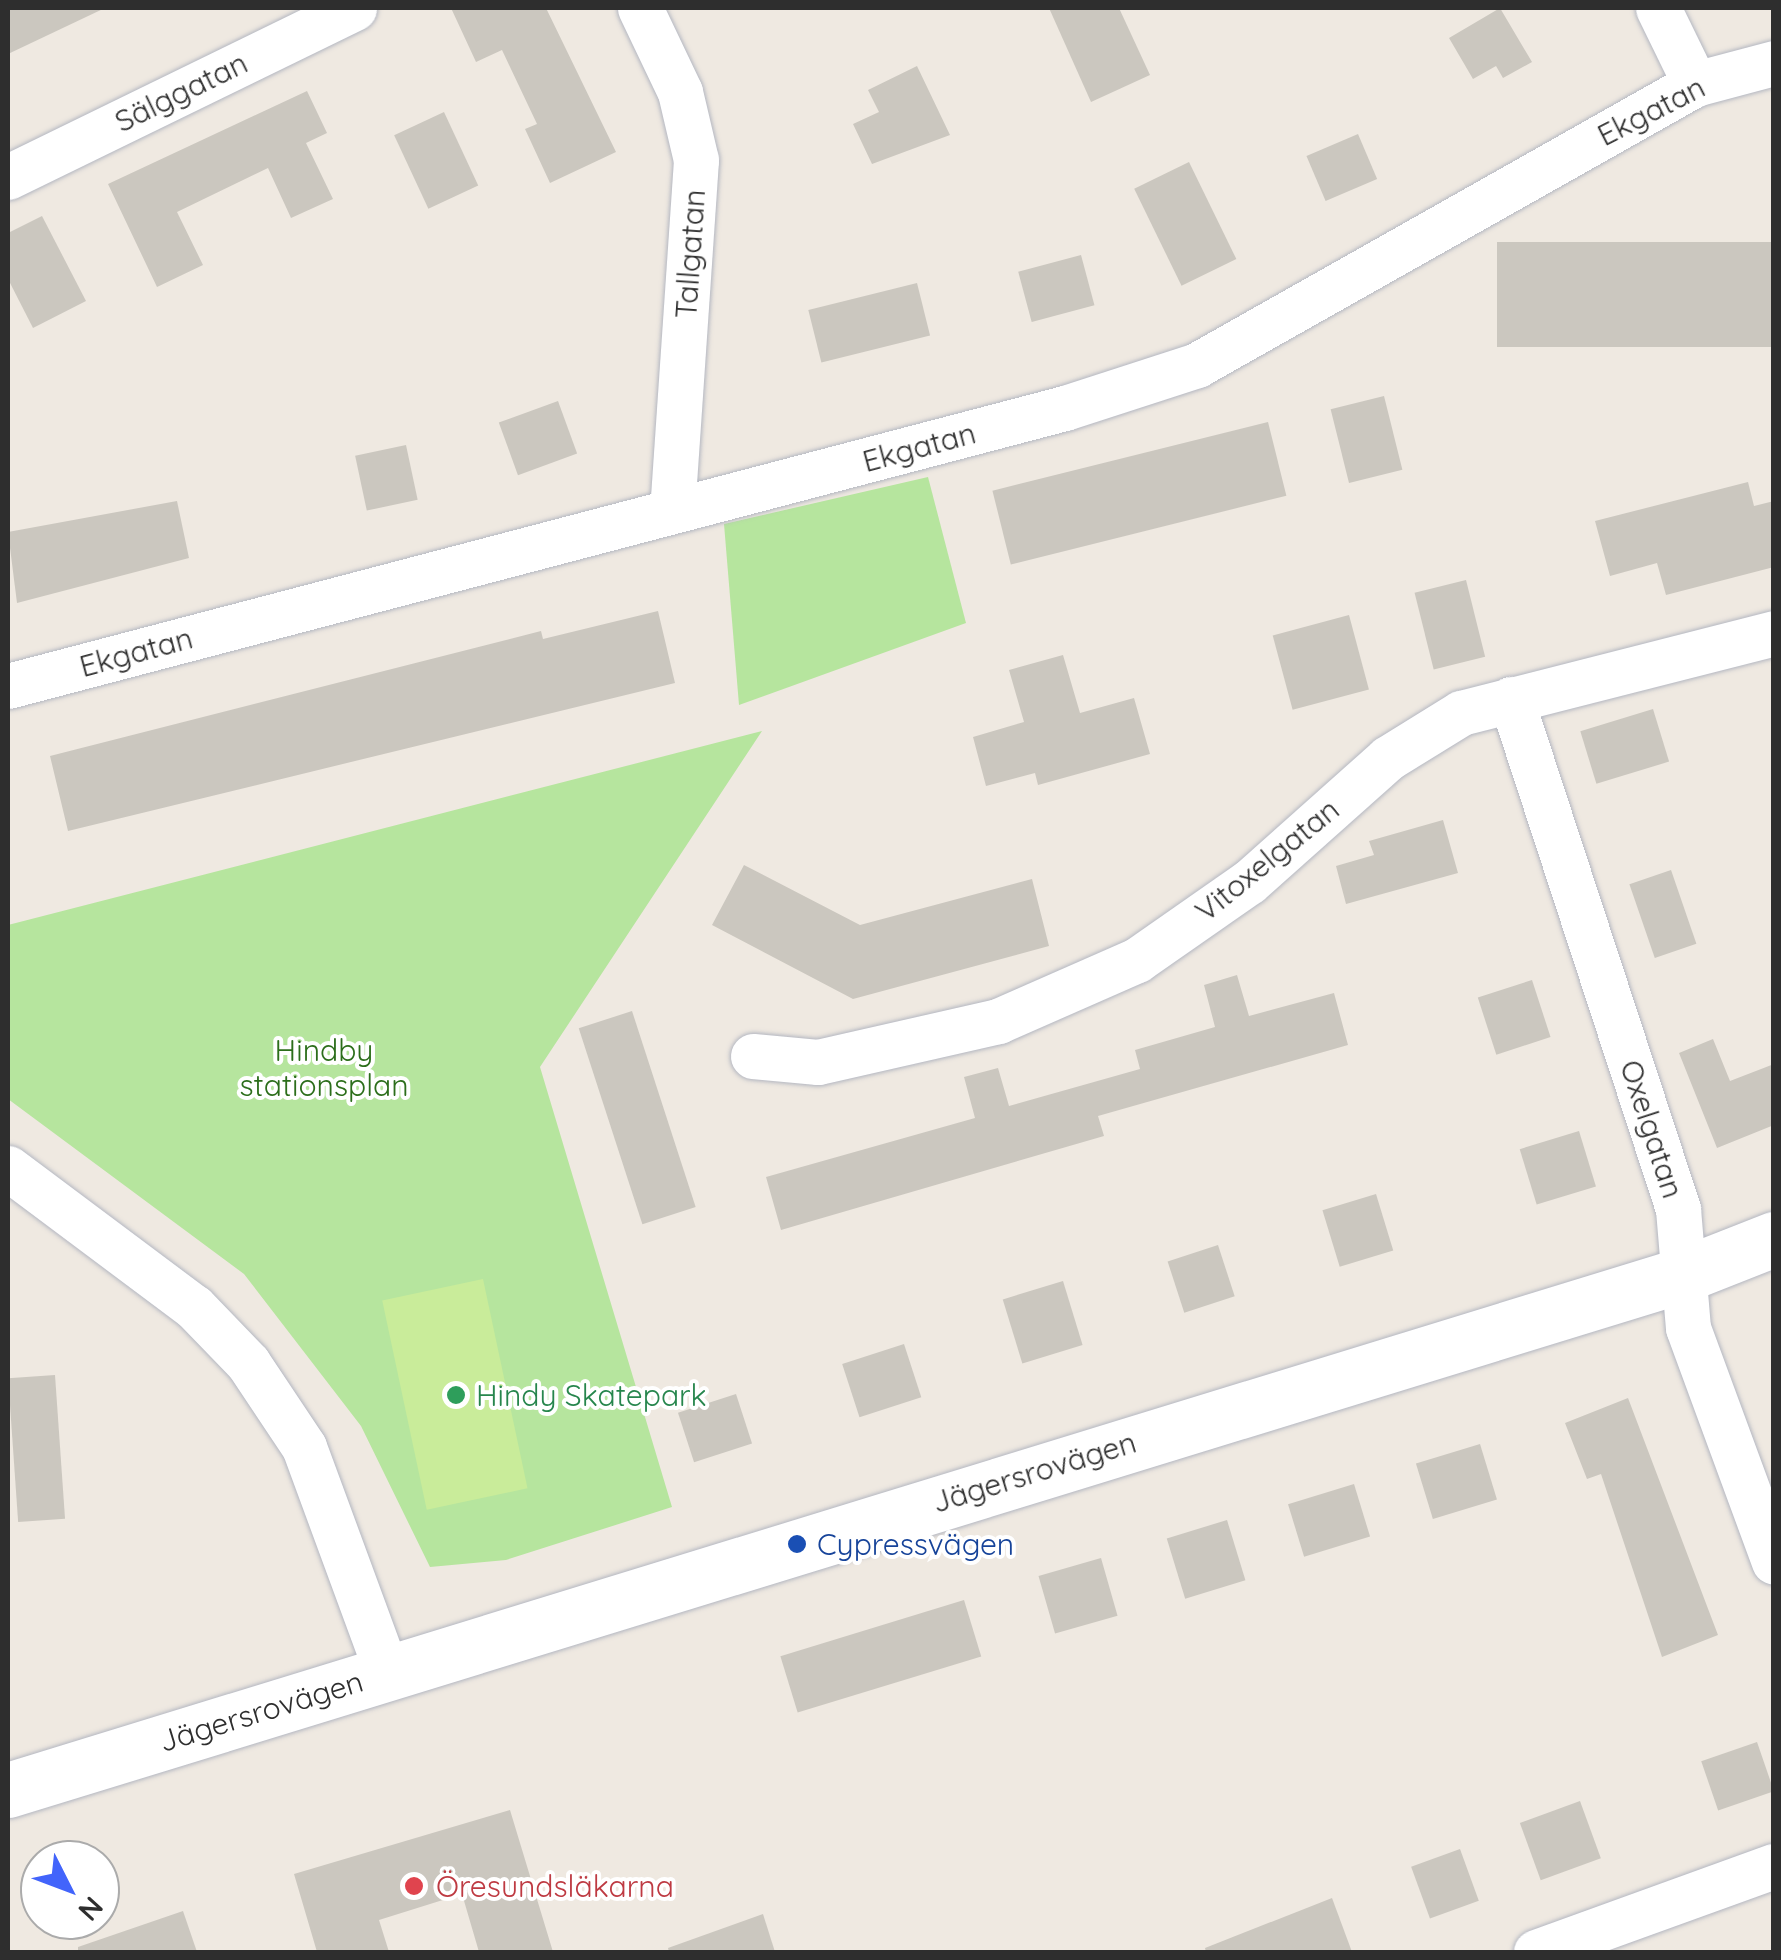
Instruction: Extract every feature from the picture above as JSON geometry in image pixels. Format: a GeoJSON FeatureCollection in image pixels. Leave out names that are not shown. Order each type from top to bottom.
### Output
{"type":"FeatureCollection","features":[{"type":"Feature","properties":{"kind":"street","name":"Sälggatan"},"geometry":{"type":"LineString","coordinates":[[8,177],[354,8]]}},
{"type":"Feature","properties":{"kind":"street","name":"Tallgatan"},"geometry":{"type":"LineString","coordinates":[[640,8],[680,92],[696,160],[672,510]]}},
{"type":"Feature","properties":{"kind":"street"},"geometry":{"type":"LineString","coordinates":[[1658,8],[1695,84]]}},
{"type":"Feature","properties":{"kind":"street","name":"Ekgatan"},"geometry":{"type":"LineString","coordinates":[[8,686],[672,510],[1197,365],[1695,84],[1774,63]]}},
{"type":"Feature","properties":{"kind":"street","name":"Vitoxelgatan"},"geometry":{"type":"LineString","coordinates":[[753,1056],[818,1062],[998,1021],[1137,960],[1249,882],[1388,758],[1462,713],[1774,633]]}},
{"type":"Feature","properties":{"kind":"street","name":"Oxelgatan"},"geometry":{"type":"LineString","coordinates":[[1511,698],[1678,1208],[1688,1328],[1774,1562]]}},
{"type":"Feature","properties":{"kind":"street"},"geometry":{"type":"LineString","coordinates":[[8,1168],[194,1308],[248,1363],[304,1446],[387,1672]]}},
{"type":"Feature","properties":{"kind":"street","name":"Jägersrovägen"},"geometry":{"type":"LineString","coordinates":[[8,1790],[1685,1274],[1774,1239]]}},
{"type":"Feature","properties":{"kind":"street"},"geometry":{"type":"LineString","coordinates":[[1536,1952],[1774,1866]]}},
{"type":"Feature","properties":{"kind":"green space"},"geometry":{"type":"Polygon","coordinates":[[[928,477],[966,623],[739,705],[724,524],[928,477]]]}},
{"type":"Feature","properties":{"kind":"green space","name":"Hindby stationsplan"},"geometry":{"type":"Polygon","coordinates":[[[762,731],[540,1067],[672,1507],[506,1560],[430,1567],[361,1426],[244,1274],[8,1099],[8,925],[762,731]]]}},
{"type":"Feature","properties":{"kind":"green space","name":"Hindy Skatepark"},"geometry":{"type":"Polygon","coordinates":[[[483,1279],[527,1488],[427,1510],[382,1300],[483,1279]]]}},
{"type":"Feature","properties":{"kind":"building"},"geometry":{"type":"Polygon","coordinates":[[[8,8],[105,8],[8,54],[8,8]]]}},
{"type":"Feature","properties":{"kind":"building"},"geometry":{"type":"Polygon","coordinates":[[[451,8],[546,8],[616,152],[550,183],[525,129],[537,124],[502,50],[476,62],[451,8]]]}},
{"type":"Feature","properties":{"kind":"building"},"geometry":{"type":"Polygon","coordinates":[[[1049,8],[1119,8],[1150,75],[1091,102],[1049,8]]]}},
{"type":"Feature","properties":{"kind":"building"},"geometry":{"type":"Polygon","coordinates":[[[1500,8],[1532,62],[1503,78],[1496,66],[1473,79],[1449,38],[1500,8]]]}},
{"type":"Feature","properties":{"kind":"building"},"geometry":{"type":"Polygon","coordinates":[[[917,66],[950,135],[872,164],[853,124],[879,112],[868,90],[917,66]]]}},
{"type":"Feature","properties":{"kind":"building"},"geometry":{"type":"Polygon","coordinates":[[[307,91],[327,133],[306,143],[333,199],[291,218],[268,168],[177,212],[203,265],[157,287],[108,184],[307,91]]]}},
{"type":"Feature","properties":{"kind":"building"},"geometry":{"type":"Polygon","coordinates":[[[444,112],[478,185],[428,209],[394,135],[444,112]]]}},
{"type":"Feature","properties":{"kind":"building"},"geometry":{"type":"Polygon","coordinates":[[[1358,134],[1377,179],[1326,201],[1306,156],[1358,134]]]}},
{"type":"Feature","properties":{"kind":"building"},"geometry":{"type":"Polygon","coordinates":[[[1189,162],[1236,259],[1182,286],[1134,189],[1189,162]]]}},
{"type":"Feature","properties":{"kind":"building"},"geometry":{"type":"Polygon","coordinates":[[[42,216],[86,301],[33,328],[8,279],[8,233],[42,216]]]}},
{"type":"Feature","properties":{"kind":"building"},"geometry":{"type":"Polygon","coordinates":[[[1497,242],[1774,242],[1774,347],[1497,347],[1497,242]]]}},
{"type":"Feature","properties":{"kind":"building"},"geometry":{"type":"Polygon","coordinates":[[[1081,255],[1094,305],[1032,322],[1018,272],[1081,255]]]}},
{"type":"Feature","properties":{"kind":"building"},"geometry":{"type":"Polygon","coordinates":[[[917,283],[930,335],[821,362],[808,310],[917,283]]]}},
{"type":"Feature","properties":{"kind":"building"},"geometry":{"type":"Polygon","coordinates":[[[1384,396],[1402,470],[1349,483],[1331,409],[1384,396]]]}},
{"type":"Feature","properties":{"kind":"building"},"geometry":{"type":"Polygon","coordinates":[[[558,401],[577,454],[518,475],[499,423],[558,401]]]}},
{"type":"Feature","properties":{"kind":"building"},"geometry":{"type":"Polygon","coordinates":[[[1268,422],[1286,496],[1011,564],[992,491],[1268,422]]]}},
{"type":"Feature","properties":{"kind":"building"},"geometry":{"type":"Polygon","coordinates":[[[406,445],[418,500],[367,511],[355,456],[406,445]]]}},
{"type":"Feature","properties":{"kind":"building"},"geometry":{"type":"Polygon","coordinates":[[[1748,482],[1754,506],[1774,501],[1774,567],[1666,595],[1657,563],[1610,576],[1595,521],[1748,482]]]}},
{"type":"Feature","properties":{"kind":"building"},"geometry":{"type":"Polygon","coordinates":[[[177,501],[189,558],[17,603],[8,532],[177,501]]]}},
{"type":"Feature","properties":{"kind":"building"},"geometry":{"type":"Polygon","coordinates":[[[1466,580],[1485,657],[1434,669],[1415,593],[1466,580]]]}},
{"type":"Feature","properties":{"kind":"building"},"geometry":{"type":"Polygon","coordinates":[[[658,611],[675,683],[68,831],[50,756],[541,631],[543,639],[658,611]]]}},
{"type":"Feature","properties":{"kind":"building"},"geometry":{"type":"Polygon","coordinates":[[[1349,615],[1369,689],[1293,710],[1273,635],[1349,615]]]}},
{"type":"Feature","properties":{"kind":"building"},"geometry":{"type":"Polygon","coordinates":[[[1063,655],[1080,713],[1134,698],[1150,754],[1038,785],[1035,773],[986,786],[973,737],[1024,722],[1009,670],[1063,655]]]}},
{"type":"Feature","properties":{"kind":"building"},"geometry":{"type":"Polygon","coordinates":[[[1653,709],[1669,762],[1596,784],[1580,731],[1653,709]]]}},
{"type":"Feature","properties":{"kind":"building"},"geometry":{"type":"Polygon","coordinates":[[[1443,820],[1458,873],[1346,904],[1336,866],[1374,855],[1369,841],[1443,820]]]}},
{"type":"Feature","properties":{"kind":"building"},"geometry":{"type":"Polygon","coordinates":[[[744,865],[860,925],[1032,879],[1049,946],[853,999],[712,925],[744,865]]]}},
{"type":"Feature","properties":{"kind":"building"},"geometry":{"type":"Polygon","coordinates":[[[1671,870],[1696,944],[1655,958],[1629,884],[1671,870]]]}},
{"type":"Feature","properties":{"kind":"building"},"geometry":{"type":"Polygon","coordinates":[[[1237,975],[1249,1016],[1334,993],[1348,1045],[1098,1116],[1104,1136],[781,1230],[766,1177],[975,1118],[964,1077],[998,1068],[1009,1106],[1140,1069],[1135,1050],[1215,1027],[1204,985],[1237,975]]]}},
{"type":"Feature","properties":{"kind":"building"},"geometry":{"type":"Polygon","coordinates":[[[1532,980],[1551,1037],[1496,1055],[1478,998],[1532,980]]]}},
{"type":"Feature","properties":{"kind":"building"},"geometry":{"type":"Polygon","coordinates":[[[632,1011],[696,1207],[642,1224],[579,1028],[632,1011]]]}},
{"type":"Feature","properties":{"kind":"building"},"geometry":{"type":"Polygon","coordinates":[[[1713,1039],[1730,1081],[1774,1064],[1774,1125],[1717,1148],[1679,1053],[1713,1039]]]}},
{"type":"Feature","properties":{"kind":"building"},"geometry":{"type":"Polygon","coordinates":[[[1579,1131],[1596,1186],[1537,1205],[1520,1149],[1579,1131]]]}},
{"type":"Feature","properties":{"kind":"building"},"geometry":{"type":"Polygon","coordinates":[[[1376,1194],[1393,1250],[1340,1267],[1322,1210],[1376,1194]]]}},
{"type":"Feature","properties":{"kind":"building"},"geometry":{"type":"Polygon","coordinates":[[[1218,1245],[1235,1296],[1184,1313],[1168,1261],[1218,1245]]]}},
{"type":"Feature","properties":{"kind":"building"},"geometry":{"type":"Polygon","coordinates":[[[1063,1281],[1083,1345],[1022,1363],[1003,1299],[1063,1281]]]}},
{"type":"Feature","properties":{"kind":"building"},"geometry":{"type":"Polygon","coordinates":[[[904,1344],[921,1397],[859,1417],[842,1364],[904,1344]]]}},
{"type":"Feature","properties":{"kind":"building"},"geometry":{"type":"Polygon","coordinates":[[[55,1375],[65,1519],[18,1522],[8,1378],[55,1375]]]}},
{"type":"Feature","properties":{"kind":"building"},"geometry":{"type":"Polygon","coordinates":[[[736,1394],[752,1443],[694,1462],[678,1413],[736,1394]]]}},
{"type":"Feature","properties":{"kind":"building"},"geometry":{"type":"Polygon","coordinates":[[[1628,1398],[1718,1635],[1662,1657],[1601,1474],[1587,1479],[1565,1423],[1628,1398]]]}},
{"type":"Feature","properties":{"kind":"building"},"geometry":{"type":"Polygon","coordinates":[[[1480,1444],[1497,1499],[1433,1519],[1416,1464],[1480,1444]]]}},
{"type":"Feature","properties":{"kind":"building"},"geometry":{"type":"Polygon","coordinates":[[[1354,1484],[1370,1537],[1304,1557],[1288,1504],[1354,1484]]]}},
{"type":"Feature","properties":{"kind":"building"},"geometry":{"type":"Polygon","coordinates":[[[1227,1520],[1245,1580],[1185,1599],[1167,1538],[1227,1520]]]}},
{"type":"Feature","properties":{"kind":"building"},"geometry":{"type":"Polygon","coordinates":[[[1101,1558],[1118,1616],[1055,1634],[1039,1576],[1101,1558]]]}},
{"type":"Feature","properties":{"kind":"building"},"geometry":{"type":"Polygon","coordinates":[[[964,1600],[981,1656],[798,1713],[780,1656],[964,1600]]]}},
{"type":"Feature","properties":{"kind":"building"},"geometry":{"type":"Polygon","coordinates":[[[1757,1742],[1774,1791],[1718,1810],[1701,1761],[1757,1742]]]}},
{"type":"Feature","properties":{"kind":"building"},"geometry":{"type":"Polygon","coordinates":[[[1580,1801],[1601,1858],[1541,1880],[1520,1823],[1580,1801]]]}},
{"type":"Feature","properties":{"kind":"building"},"geometry":{"type":"Polygon","coordinates":[[[510,1810],[553,1952],[479,1952],[462,1894],[379,1920],[389,1952],[317,1952],[294,1874],[510,1810]]]}},
{"type":"Feature","properties":{"kind":"building"},"geometry":{"type":"Polygon","coordinates":[[[1460,1849],[1479,1901],[1430,1918],[1411,1867],[1460,1849]]]}},
{"type":"Feature","properties":{"kind":"building"},"geometry":{"type":"Polygon","coordinates":[[[1332,1898],[1352,1952],[1206,1952],[1205,1948],[1332,1898]]]}},
{"type":"Feature","properties":{"kind":"building"},"geometry":{"type":"Polygon","coordinates":[[[183,1911],[197,1952],[78,1952],[78,1947],[98,1940],[120,1940],[120,1933],[183,1911]]]}},
{"type":"Feature","properties":{"kind":"building"},"geometry":{"type":"Polygon","coordinates":[[[763,1914],[775,1952],[669,1952],[668,1948],[763,1914]]]}},
{"type":"Feature","properties":{"kind":"place","name":"Hindy Skatepark"},"geometry":{"type":"Point","coordinates":[456,1395]}},
{"type":"Feature","properties":{"kind":"place","name":"Cypressvägen"},"geometry":{"type":"Point","coordinates":[797,1544]}},
{"type":"Feature","properties":{"kind":"place","name":"Öresundsläkarna"},"geometry":{"type":"Point","coordinates":[414,1886]}}]}
